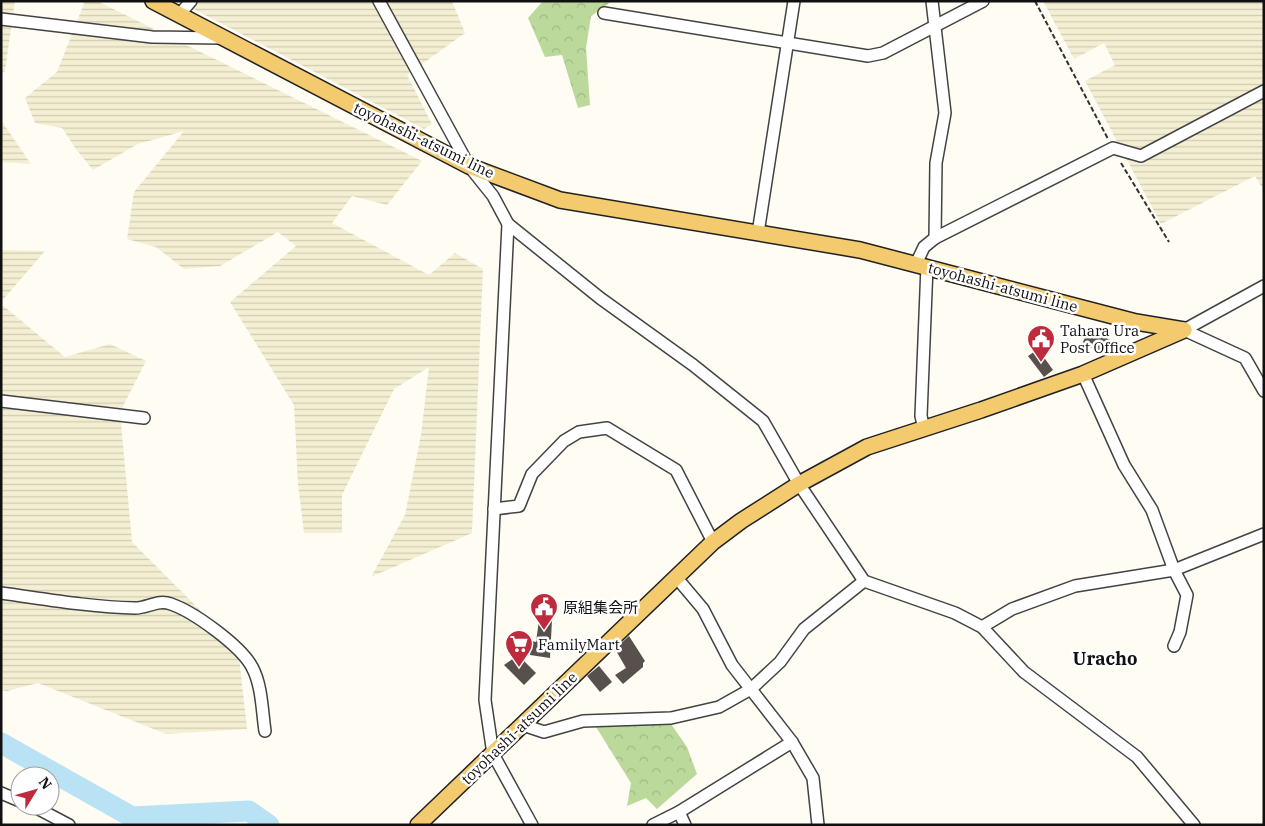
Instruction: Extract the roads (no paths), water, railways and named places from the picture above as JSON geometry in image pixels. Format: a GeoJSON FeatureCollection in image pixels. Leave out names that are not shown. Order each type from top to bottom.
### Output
{"type":"FeatureCollection","features":[{"type":"Feature","properties":{"kind":"main road","name":"toyohashi-atsumi line"},"geometry":{"type":"LineString","coordinates":[[153,1],[469,166],[560,200],[860,250],[1136,322],[1184,330]]}},
{"type":"Feature","properties":{"kind":"main road","name":"toyohashi-atsumi line"},"geometry":{"type":"LineString","coordinates":[[418,825],[676,576],[713,542],[741,521],[799,484],[867,447],[1083,374],[1184,330]]}},
{"type":"Feature","properties":{"kind":"street"},"geometry":{"type":"LineString","coordinates":[[178,15],[191,1]]}},
{"type":"Feature","properties":{"kind":"street"},"geometry":{"type":"LineString","coordinates":[[379,1],[469,166],[493,196],[508,224],[600,298],[693,365],[763,421],[799,484],[864,581],[955,613],[982,627],[1024,672],[1137,757],[1189,824]]}},
{"type":"Feature","properties":{"kind":"street"},"geometry":{"type":"LineString","coordinates":[[758,233],[786,42],[794,1]]}},
{"type":"Feature","properties":{"kind":"street"},"geometry":{"type":"LineString","coordinates":[[932,1],[945,113],[936,163],[935,238]]}},
{"type":"Feature","properties":{"kind":"street"},"geometry":{"type":"LineString","coordinates":[[604,13],[868,56],[883,53],[984,1]]}},
{"type":"Feature","properties":{"kind":"street"},"geometry":{"type":"LineString","coordinates":[[1,19],[152,37],[222,38]]}},
{"type":"Feature","properties":{"kind":"street"},"geometry":{"type":"LineString","coordinates":[[924,429],[922,408],[922,265],[924,247],[935,238],[1113,148],[1141,156],[1264,91]]}},
{"type":"Feature","properties":{"kind":"street"},"geometry":{"type":"LineString","coordinates":[[508,224],[485,700],[493,754],[532,825]]}},
{"type":"Feature","properties":{"kind":"street"},"geometry":{"type":"LineString","coordinates":[[1184,330],[1264,286]]}},
{"type":"Feature","properties":{"kind":"street"},"geometry":{"type":"LineString","coordinates":[[1184,330],[1245,358],[1264,391]]}},
{"type":"Feature","properties":{"kind":"street"},"geometry":{"type":"LineString","coordinates":[[1083,374],[1124,465],[1152,510],[1174,570],[1187,595],[1180,632],[1174,646]]}},
{"type":"Feature","properties":{"kind":"street"},"geometry":{"type":"LineString","coordinates":[[1,401],[144,418]]}},
{"type":"Feature","properties":{"kind":"street"},"geometry":{"type":"LineString","coordinates":[[494,509],[519,506],[532,474],[564,441],[579,432],[607,428],[676,470],[713,542]]}},
{"type":"Feature","properties":{"kind":"street"},"geometry":{"type":"LineString","coordinates":[[982,627],[1012,608],[1075,586],[1174,570],[1264,534]]}},
{"type":"Feature","properties":{"kind":"street"},"geometry":{"type":"LineString","coordinates":[[676,576],[702,609],[732,665],[792,742],[813,778],[818,825]]}},
{"type":"Feature","properties":{"kind":"street"},"geometry":{"type":"LineString","coordinates":[[523,725],[544,732],[583,721],[671,718],[719,707],[752,689],[780,662],[804,629],[864,581]]}},
{"type":"Feature","properties":{"kind":"street"},"geometry":{"type":"LineString","coordinates":[[1,593],[105,606],[145,607],[159,601],[172,604],[206,622],[232,644],[252,667],[257,682],[265,731]]}},
{"type":"Feature","properties":{"kind":"street"},"geometry":{"type":"LineString","coordinates":[[653,825],[679,812],[792,742]]}},
{"type":"Feature","properties":{"kind":"street"},"geometry":{"type":"LineString","coordinates":[[679,812],[685,825]]}},
{"type":"Feature","properties":{"kind":"street"},"geometry":{"type":"LineString","coordinates":[[52,816],[69,825]]}},
{"type":"Feature","properties":{"kind":"waterway"},"geometry":{"type":"LineString","coordinates":[[1,743],[132,817],[249,811],[269,825]]}},
{"type":"Feature","properties":{"kind":"place","name":"Tahara Ura Post Office"},"geometry":{"type":"Point","coordinates":[1041,363]}},
{"type":"Feature","properties":{"kind":"place","name":"原組集会所"},"geometry":{"type":"Point","coordinates":[544,631]}},
{"type":"Feature","properties":{"kind":"place","name":"FamilyMart"},"geometry":{"type":"Point","coordinates":[519,668]}},
{"type":"Feature","properties":{"kind":"district","name":"Uracho"},"geometry":{"type":"Point","coordinates":[1105,658]}}]}
